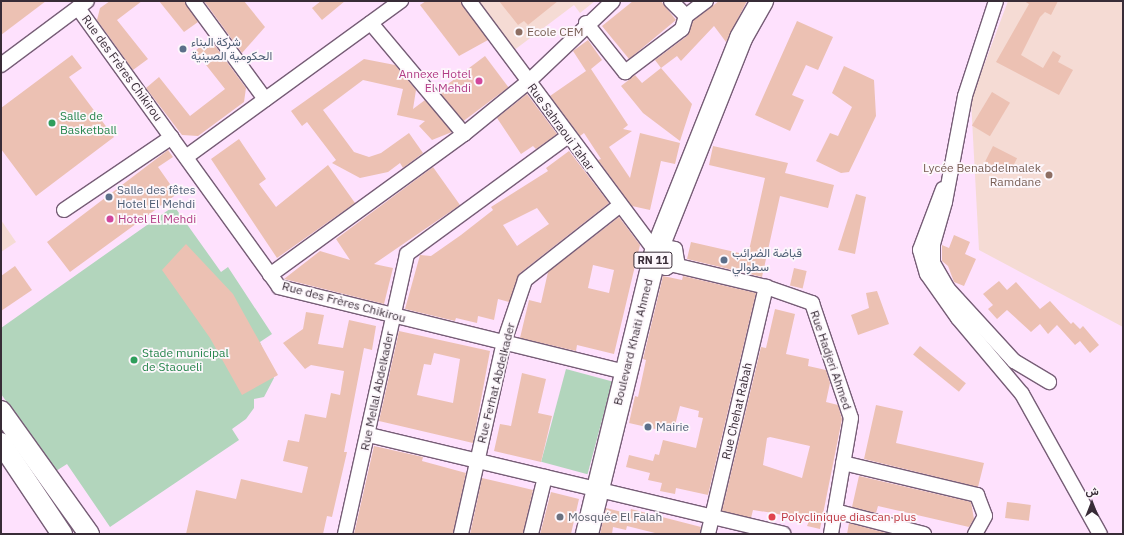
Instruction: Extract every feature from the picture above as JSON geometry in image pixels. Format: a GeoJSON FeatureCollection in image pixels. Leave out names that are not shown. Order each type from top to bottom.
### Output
{"type":"FeatureCollection","features":[{"type":"Feature","properties":{"kind":"highway","name":"Boulevard Khaiti Ahmed"},"geometry":{"type":"LineString","coordinates":[[587,534],[625,372],[656,251],[741,38],[762,1]]}},
{"type":"Feature","properties":{"kind":"main road"},"geometry":{"type":"LineString","coordinates":[[1,411],[89,534]]}},
{"type":"Feature","properties":{"kind":"main road"},"geometry":{"type":"LineString","coordinates":[[1,443],[62,534]]}},
{"type":"Feature","properties":{"kind":"street"},"geometry":{"type":"LineString","coordinates":[[193,1],[265,99]]}},
{"type":"Feature","properties":{"kind":"street"},"geometry":{"type":"LineString","coordinates":[[186,157],[401,1]]}},
{"type":"Feature","properties":{"kind":"street","name":"Rue Sahraoui Tahar"},"geometry":{"type":"LineString","coordinates":[[469,1],[567,137],[619,206],[656,251],[661,267],[674,265]]}},
{"type":"Feature","properties":{"kind":"street"},"geometry":{"type":"LineString","coordinates":[[270,276],[464,134],[528,82],[586,23],[613,1]]}},
{"type":"Feature","properties":{"kind":"street"},"geometry":{"type":"LineString","coordinates":[[671,1],[686,16]]}},
{"type":"Feature","properties":{"kind":"street"},"geometry":{"type":"LineString","coordinates":[[586,23],[625,72],[682,29],[686,16],[706,1]]}},
{"type":"Feature","properties":{"kind":"street"},"geometry":{"type":"LineString","coordinates":[[996,1],[965,96],[949,180],[933,244],[934,263],[948,289],[1014,361],[1049,382]]}},
{"type":"Feature","properties":{"kind":"street"},"geometry":{"type":"LineString","coordinates":[[1,65],[83,4]]}},
{"type":"Feature","properties":{"kind":"street","name":"Rue des Frères Chikirou"},"geometry":{"type":"LineString","coordinates":[[83,4],[172,137],[279,287],[625,372]]}},
{"type":"Feature","properties":{"kind":"street"},"geometry":{"type":"LineString","coordinates":[[371,23],[464,134]]}},
{"type":"Feature","properties":{"kind":"street"},"geometry":{"type":"LineString","coordinates":[[64,210],[172,137]]}},
{"type":"Feature","properties":{"kind":"street","name":"Rue Mellal Abdelkader"},"geometry":{"type":"LineString","coordinates":[[344,534],[369,435],[407,254],[567,137]]}},
{"type":"Feature","properties":{"kind":"street"},"geometry":{"type":"LineString","coordinates":[[949,180],[936,200],[920,250],[927,274],[958,318],[1022,394],[1100,534]]}},
{"type":"Feature","properties":{"kind":"street","name":"Rue Ferhat Abdelkader"},"geometry":{"type":"LineString","coordinates":[[461,534],[504,342],[525,280],[619,206]]}},
{"type":"Feature","properties":{"kind":"street"},"geometry":{"type":"LineString","coordinates":[[656,251],[675,249],[678,257],[674,265]]}},
{"type":"Feature","properties":{"kind":"street","name":"Rue Hadjeri Ahmed"},"geometry":{"type":"LineString","coordinates":[[674,265],[766,287],[812,303],[851,418],[831,534]]}},
{"type":"Feature","properties":{"kind":"street","name":"Rue Chehat Rabah"},"geometry":{"type":"LineString","coordinates":[[708,534],[766,287]]}},
{"type":"Feature","properties":{"kind":"street"},"geometry":{"type":"LineString","coordinates":[[369,435],[783,534]]}},
{"type":"Feature","properties":{"kind":"street"},"geometry":{"type":"LineString","coordinates":[[843,463],[976,495],[985,516],[975,534]]}},
{"type":"Feature","properties":{"kind":"street"},"geometry":{"type":"LineString","coordinates":[[531,534],[544,477]]}},
{"type":"Feature","properties":{"kind":"street"},"geometry":{"type":"LineString","coordinates":[[835,511],[924,534]]}},
{"type":"Feature","properties":{"kind":"shaded area","name":"Ecole CEM"},"geometry":{"type":"Polygon","coordinates":[[[477,1],[595,1],[580,13],[574,5],[513,51],[477,1]]]}},
{"type":"Feature","properties":{"kind":"shaded area","name":"Lycée Benabdelmalek Ramdane"},"geometry":{"type":"Polygon","coordinates":[[[1008,1],[1123,1],[1123,327],[979,250],[971,100],[1008,1]]]}},
{"type":"Feature","properties":{"kind":"shaded area"},"geometry":{"type":"Polygon","coordinates":[[[1,220],[16,242],[1,252],[1,220]]]}},
{"type":"Feature","properties":{"kind":"green space","name":"Stade municipal de Staoueli"},"geometry":{"type":"Polygon","coordinates":[[[174,206],[221,272],[228,267],[272,334],[260,342],[274,378],[264,397],[254,399],[254,408],[246,419],[232,429],[239,440],[110,527],[67,464],[56,471],[1,394],[1,328],[174,206]]]}},
{"type":"Feature","properties":{"kind":"green space"},"geometry":{"type":"Polygon","coordinates":[[[566,369],[612,381],[588,474],[541,462],[566,369]]]}},
{"type":"Feature","properties":{"kind":"building"},"geometry":{"type":"Polygon","coordinates":[[[1,1],[46,1],[1,35],[1,1]]]}},
{"type":"Feature","properties":{"kind":"building"},"geometry":{"type":"Polygon","coordinates":[[[110,1],[142,1],[117,20],[148,59],[133,70],[97,20],[100,8],[110,1]]]}},
{"type":"Feature","properties":{"kind":"building"},"geometry":{"type":"Polygon","coordinates":[[[159,1],[185,1],[198,22],[184,32],[159,1]]]}},
{"type":"Feature","properties":{"kind":"building"},"geometry":{"type":"Polygon","coordinates":[[[204,1],[244,1],[265,27],[242,53],[204,1]]]}},
{"type":"Feature","properties":{"kind":"building"},"geometry":{"type":"Polygon","coordinates":[[[321,1],[345,1],[322,20],[312,8],[321,1]]]}},
{"type":"Feature","properties":{"kind":"building"},"geometry":{"type":"Polygon","coordinates":[[[426,1],[461,1],[488,40],[459,56],[420,5],[426,1]]]}},
{"type":"Feature","properties":{"kind":"building"},"geometry":{"type":"Polygon","coordinates":[[[499,1],[558,1],[528,25],[524,21],[518,25],[499,1]]]}},
{"type":"Feature","properties":{"kind":"building"},"geometry":{"type":"Polygon","coordinates":[[[633,1],[661,1],[676,20],[629,59],[602,26],[633,1]]]}},
{"type":"Feature","properties":{"kind":"building"},"geometry":{"type":"Polygon","coordinates":[[[719,1],[747,1],[726,42],[714,26],[681,61],[677,56],[661,68],[655,60],[687,36],[693,21],[719,1]]]}},
{"type":"Feature","properties":{"kind":"building"},"geometry":{"type":"Polygon","coordinates":[[[1024,1],[1058,1],[1051,15],[1045,12],[1040,17],[1021,55],[1043,68],[1053,51],[1061,56],[1058,62],[1073,70],[1059,95],[996,62],[1029,4],[1024,1]]]}},
{"type":"Feature","properties":{"kind":"building"},"geometry":{"type":"Polygon","coordinates":[[[797,21],[833,37],[818,70],[806,65],[792,95],[804,100],[790,131],[755,115],[797,21]]]}},
{"type":"Feature","properties":{"kind":"building"},"geometry":{"type":"Polygon","coordinates":[[[210,39],[246,88],[244,102],[198,136],[182,135],[146,88],[159,77],[190,116],[225,89],[195,51],[210,39]]]}},
{"type":"Feature","properties":{"kind":"building"},"geometry":{"type":"Polygon","coordinates":[[[588,40],[602,60],[591,69],[628,125],[623,129],[632,131],[609,147],[630,178],[640,133],[680,143],[675,164],[661,161],[650,210],[632,206],[598,160],[601,159],[584,133],[580,136],[550,96],[586,71],[573,51],[588,40]]]}},
{"type":"Feature","properties":{"kind":"building","name":"Salle de Basketball"},"geometry":{"type":"Polygon","coordinates":[[[72,55],[82,68],[69,77],[114,137],[36,196],[1,149],[1,108],[72,55]]]}},
{"type":"Feature","properties":{"kind":"building"},"geometry":{"type":"Polygon","coordinates":[[[485,56],[508,87],[462,122],[439,91],[485,56]]]}},
{"type":"Feature","properties":{"kind":"building"},"geometry":{"type":"Polygon","coordinates":[[[364,59],[395,65],[416,90],[413,109],[425,100],[452,132],[432,140],[419,126],[425,121],[397,115],[403,89],[363,80],[323,110],[354,152],[369,157],[381,153],[409,133],[423,153],[403,168],[400,163],[388,172],[360,178],[332,163],[336,160],[307,122],[302,126],[291,111],[364,59]]]}},
{"type":"Feature","properties":{"kind":"building"},"geometry":{"type":"Polygon","coordinates":[[[844,66],[874,80],[876,116],[849,172],[841,173],[816,161],[830,133],[838,136],[852,107],[832,93],[844,66]]]}},
{"type":"Feature","properties":{"kind":"building"},"geometry":{"type":"Polygon","coordinates":[[[661,68],[692,104],[680,141],[643,113],[621,86],[635,75],[642,83],[661,68]]]}},
{"type":"Feature","properties":{"kind":"building"},"geometry":{"type":"Polygon","coordinates":[[[992,92],[1010,103],[990,136],[972,125],[992,92]]]}},
{"type":"Feature","properties":{"kind":"building"},"geometry":{"type":"Polygon","coordinates":[[[527,94],[557,134],[536,149],[533,146],[521,154],[497,118],[527,94]]]}},
{"type":"Feature","properties":{"kind":"building"},"geometry":{"type":"Polygon","coordinates":[[[239,139],[266,179],[259,184],[276,207],[328,165],[355,203],[277,258],[211,159],[239,139]]]}},
{"type":"Feature","properties":{"kind":"building"},"geometry":{"type":"Polygon","coordinates":[[[713,146],[788,163],[785,173],[834,185],[828,208],[780,196],[762,277],[687,259],[691,242],[748,255],[765,178],[709,165],[713,146]]]}},
{"type":"Feature","properties":{"kind":"building"},"geometry":{"type":"Polygon","coordinates":[[[993,146],[1017,158],[1009,173],[985,161],[993,146]]]}},
{"type":"Feature","properties":{"kind":"building","name":"Hotel El Mehdi"},"geometry":{"type":"Polygon","coordinates":[[[168,150],[173,157],[158,167],[177,194],[70,272],[47,242],[168,150]]]}},
{"type":"Feature","properties":{"kind":"building"},"geometry":{"type":"Polygon","coordinates":[[[569,151],[609,203],[520,273],[509,302],[498,299],[494,320],[478,316],[477,323],[456,318],[455,321],[405,309],[420,255],[431,256],[493,210],[491,207],[548,171],[546,168],[569,151]],[[537,208],[503,225],[517,246],[549,224],[537,208]]]}},
{"type":"Feature","properties":{"kind":"building"},"geometry":{"type":"Polygon","coordinates":[[[433,167],[460,205],[374,264],[393,268],[384,304],[284,279],[320,251],[350,260],[336,239],[433,167]]]}},
{"type":"Feature","properties":{"kind":"building"},"geometry":{"type":"Polygon","coordinates":[[[856,194],[866,197],[855,254],[838,250],[856,194]]]}},
{"type":"Feature","properties":{"kind":"building"},"geometry":{"type":"Polygon","coordinates":[[[619,217],[640,245],[614,354],[577,345],[576,351],[520,338],[529,300],[541,303],[548,272],[619,217]],[[593,265],[588,288],[609,293],[614,270],[593,265]]]}},
{"type":"Feature","properties":{"kind":"building"},"geometry":{"type":"Polygon","coordinates":[[[954,235],[970,242],[965,254],[976,259],[964,286],[954,282],[948,266],[942,261],[942,245],[949,248],[954,235]]]}},
{"type":"Feature","properties":{"kind":"building"},"geometry":{"type":"Polygon","coordinates":[[[186,244],[233,294],[278,375],[242,395],[210,338],[162,270],[186,244]]]}},
{"type":"Feature","properties":{"kind":"building"},"geometry":{"type":"Polygon","coordinates":[[[15,266],[32,290],[1,311],[1,276],[15,266]]]}},
{"type":"Feature","properties":{"kind":"building"},"geometry":{"type":"Polygon","coordinates":[[[794,268],[807,271],[803,288],[790,286],[794,268]]]}},
{"type":"Feature","properties":{"kind":"building"},"geometry":{"type":"Polygon","coordinates":[[[663,276],[682,280],[683,276],[756,293],[708,495],[676,488],[675,494],[660,491],[662,483],[648,480],[650,473],[626,467],[629,455],[653,461],[655,454],[659,455],[663,440],[696,448],[703,418],[698,417],[699,411],[680,406],[673,433],[629,423],[635,396],[638,397],[646,360],[643,359],[663,276]]]}},
{"type":"Feature","properties":{"kind":"building"},"geometry":{"type":"Polygon","coordinates":[[[999,281],[1007,290],[1016,282],[1040,309],[1050,301],[1071,324],[1073,322],[1080,329],[1083,326],[1099,345],[1090,353],[1080,341],[1075,345],[1057,325],[1048,334],[1040,324],[1031,332],[1007,310],[997,319],[988,309],[993,305],[983,294],[999,281]]]}},
{"type":"Feature","properties":{"kind":"building"},"geometry":{"type":"Polygon","coordinates":[[[877,291],[889,324],[858,335],[851,315],[869,308],[866,293],[877,291]]]}},
{"type":"Feature","properties":{"kind":"building"},"geometry":{"type":"Polygon","coordinates":[[[775,309],[795,314],[786,354],[809,359],[808,366],[826,370],[830,383],[826,402],[838,405],[842,419],[820,529],[807,526],[809,521],[773,513],[753,510],[751,518],[722,511],[761,347],[766,348],[775,309]],[[770,437],[767,438],[763,465],[802,478],[810,446],[770,437]]]}},
{"type":"Feature","properties":{"kind":"building"},"geometry":{"type":"Polygon","coordinates":[[[306,312],[324,315],[318,344],[343,348],[349,320],[376,326],[372,350],[364,348],[344,452],[347,452],[332,517],[327,516],[323,534],[186,534],[196,490],[236,499],[241,479],[302,493],[308,467],[283,461],[288,440],[299,442],[305,414],[326,418],[331,393],[340,395],[344,371],[311,365],[305,369],[283,343],[303,329],[306,312]]]}},
{"type":"Feature","properties":{"kind":"building"},"geometry":{"type":"Polygon","coordinates":[[[399,331],[490,351],[473,443],[379,421],[399,331]],[[434,353],[431,365],[424,364],[417,395],[453,403],[460,359],[434,353]]]}},
{"type":"Feature","properties":{"kind":"building"},"geometry":{"type":"Polygon","coordinates":[[[920,346],[966,383],[959,392],[913,355],[920,346]]]}},
{"type":"Feature","properties":{"kind":"building"},"geometry":{"type":"Polygon","coordinates":[[[522,373],[546,379],[538,413],[552,416],[541,462],[494,451],[500,424],[511,426],[522,373]]]}},
{"type":"Feature","properties":{"kind":"building"},"geometry":{"type":"Polygon","coordinates":[[[876,405],[903,411],[896,443],[984,463],[978,487],[864,459],[876,405]]]}},
{"type":"Feature","properties":{"kind":"building"},"geometry":{"type":"Polygon","coordinates":[[[374,446],[423,457],[422,461],[466,473],[453,534],[354,534],[374,446]]]}},
{"type":"Feature","properties":{"kind":"building"},"geometry":{"type":"Polygon","coordinates":[[[859,476],[971,502],[974,519],[969,527],[878,506],[876,513],[852,507],[859,476]]]}},
{"type":"Feature","properties":{"kind":"building"},"geometry":{"type":"Polygon","coordinates":[[[482,478],[533,490],[523,534],[470,534],[482,478]]]}},
{"type":"Feature","properties":{"kind":"building","name":"Mosquée El Falah"},"geometry":{"type":"Polygon","coordinates":[[[551,492],[579,499],[571,534],[540,534],[551,492]]]}},
{"type":"Feature","properties":{"kind":"building"},"geometry":{"type":"Polygon","coordinates":[[[1007,502],[1031,505],[1029,521],[1005,518],[1007,502]]]}},
{"type":"Feature","properties":{"kind":"building"},"geometry":{"type":"Polygon","coordinates":[[[606,508],[630,514],[631,509],[701,527],[700,534],[659,534],[627,526],[626,530],[613,527],[612,534],[600,534],[606,508]]]}},
{"type":"Feature","properties":{"kind":"building"},"geometry":{"type":"Polygon","coordinates":[[[849,523],[890,534],[847,534],[849,523]]]}},
{"type":"Feature","properties":{"kind":"place","name":"Ecole CEM"},"geometry":{"type":"Point","coordinates":[519,32]}},
{"type":"Feature","properties":{"kind":"place","name":"شركة البناء الحكومية الصينية"},"geometry":{"type":"Point","coordinates":[183,49]}},
{"type":"Feature","properties":{"kind":"place","name":"Annexe Hotel El Mehdi"},"geometry":{"type":"Point","coordinates":[479,81]}},
{"type":"Feature","properties":{"kind":"place","name":"Salle de Basketball"},"geometry":{"type":"Point","coordinates":[52,123]}},
{"type":"Feature","properties":{"kind":"place","name":"Lycée Benabdelmalek Ramdane"},"geometry":{"type":"Point","coordinates":[1049,175]}},
{"type":"Feature","properties":{"kind":"place","name":"Salle des fêtes Hotel El Mehdi"},"geometry":{"type":"Point","coordinates":[109,197]}},
{"type":"Feature","properties":{"kind":"place","name":"Hotel El Mehdi"},"geometry":{"type":"Point","coordinates":[110,219]}},
{"type":"Feature","properties":{"kind":"place","name":"قباضة الضرائب سطوالي"},"geometry":{"type":"Point","coordinates":[724,260]}},
{"type":"Feature","properties":{"kind":"place","name":"Stade municipal de Staoueli"},"geometry":{"type":"Point","coordinates":[134,360]}},
{"type":"Feature","properties":{"kind":"place","name":"Mairie"},"geometry":{"type":"Point","coordinates":[648,427]}},
{"type":"Feature","properties":{"kind":"place","name":"Mosquée El Falah"},"geometry":{"type":"Point","coordinates":[560,517]}},
{"type":"Feature","properties":{"kind":"place","name":"Polyclinique diascan plus"},"geometry":{"type":"Point","coordinates":[772,517]}}]}
